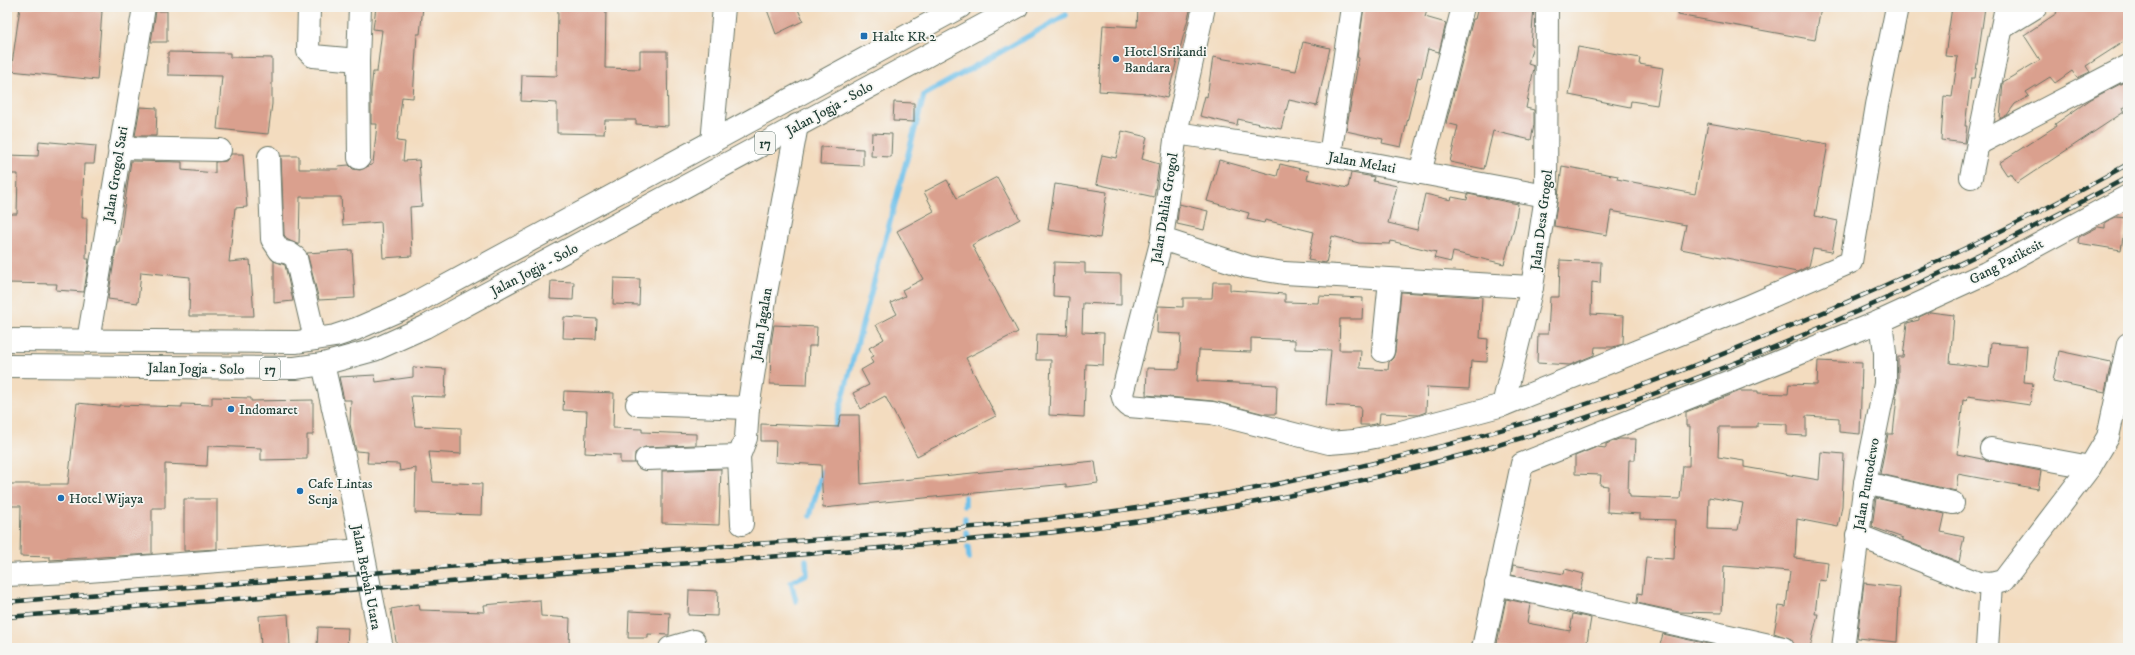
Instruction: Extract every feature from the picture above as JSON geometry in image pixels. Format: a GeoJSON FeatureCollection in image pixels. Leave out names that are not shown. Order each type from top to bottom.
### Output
{"type":"FeatureCollection","features":[{"type":"Feature","properties":{"kind":"main road","name":"Jalan Grogol Sari"},"geometry":{"type":"LineString","coordinates":[[88,341],[119,148],[144,7]]}},
{"type":"Feature","properties":{"kind":"main road"},"geometry":{"type":"LineString","coordinates":[[309,7],[307,42],[308,51],[313,56],[358,60]]}},
{"type":"Feature","properties":{"kind":"main road"},"geometry":{"type":"LineString","coordinates":[[359,158],[358,60],[360,7]]}},
{"type":"Feature","properties":{"kind":"main road"},"geometry":{"type":"LineString","coordinates":[[712,143],[724,7]]}},
{"type":"Feature","properties":{"kind":"main road","name":"Jalan Jogja - Solo"},"geometry":{"type":"LineString","coordinates":[[7,340],[273,342],[315,339],[356,329],[411,305],[712,143],[960,7]]}},
{"type":"Feature","properties":{"kind":"main road","name":"Jalan Jogja - Solo"},"geometry":{"type":"LineString","coordinates":[[7,366],[267,369],[323,364],[374,350],[425,327],[1017,7]]}},
{"type":"Feature","properties":{"kind":"main road","name":"Jalan Dahlia Grogol"},"geometry":{"type":"LineString","coordinates":[[1204,7],[1176,133],[1162,240],[1122,394],[1124,401],[1128,406],[1212,413],[1329,443],[1354,441],[1401,432],[1503,405]]}},
{"type":"Feature","properties":{"kind":"main road"},"geometry":{"type":"LineString","coordinates":[[1330,156],[1352,7]]}},
{"type":"Feature","properties":{"kind":"main road"},"geometry":{"type":"LineString","coordinates":[[1420,173],[1463,7]]}},
{"type":"Feature","properties":{"kind":"main road","name":"Jalan Desa Grogol"},"geometry":{"type":"LineString","coordinates":[[1503,405],[1532,287],[1546,196],[1547,7]]}},
{"type":"Feature","properties":{"kind":"main road"},"geometry":{"type":"LineString","coordinates":[[1503,405],[1851,262],[1877,105],[1897,7]]}},
{"type":"Feature","properties":{"kind":"main road"},"geometry":{"type":"LineString","coordinates":[[1971,177],[2006,7]]}},
{"type":"Feature","properties":{"kind":"main road"},"geometry":{"type":"LineString","coordinates":[[2002,28],[2036,7]]}},
{"type":"Feature","properties":{"kind":"main road"},"geometry":{"type":"LineString","coordinates":[[1978,144],[2128,66]]}},
{"type":"Feature","properties":{"kind":"main road","name":"Jalan Jagalan"},"geometry":{"type":"LineString","coordinates":[[742,524],[739,456],[746,438],[748,408],[766,293],[797,125]]}},
{"type":"Feature","properties":{"kind":"main road","name":"Jalan Melati"},"geometry":{"type":"LineString","coordinates":[[1176,133],[1330,156],[1546,196]]}},
{"type":"Feature","properties":{"kind":"main road"},"geometry":{"type":"LineString","coordinates":[[119,148],[220,150]]}},
{"type":"Feature","properties":{"kind":"main road"},"geometry":{"type":"LineString","coordinates":[[269,157],[272,239],[280,251],[289,253],[296,258],[315,339]]}},
{"type":"Feature","properties":{"kind":"main road","name":"Gang Parikesit"},"geometry":{"type":"LineString","coordinates":[[1496,584],[1522,464],[1881,321],[1986,274],[2128,196]]}},
{"type":"Feature","properties":{"kind":"main road"},"geometry":{"type":"LineString","coordinates":[[1162,240],[1215,258],[1262,270],[1308,276],[1532,287]]}},
{"type":"Feature","properties":{"kind":"main road"},"geometry":{"type":"LineString","coordinates":[[1383,351],[1390,280]]}},
{"type":"Feature","properties":{"kind":"main road","name":"Jalan Puntodewo"},"geometry":{"type":"LineString","coordinates":[[1844,648],[1857,535],[1865,483],[1885,384],[1885,353],[1881,321]]}},
{"type":"Feature","properties":{"kind":"main road"},"geometry":{"type":"LineString","coordinates":[[1857,535],[1978,583],[1991,584],[2003,581],[2090,467],[2108,437],[2128,344]]}},
{"type":"Feature","properties":{"kind":"main road","name":"Jalan Berbah Utara"},"geometry":{"type":"LineString","coordinates":[[323,364],[344,456],[382,648]]}},
{"type":"Feature","properties":{"kind":"main road"},"geometry":{"type":"LineString","coordinates":[[637,404],[748,408]]}},
{"type":"Feature","properties":{"kind":"main road"},"geometry":{"type":"LineString","coordinates":[[1991,449],[2090,467]]}},
{"type":"Feature","properties":{"kind":"main road"},"geometry":{"type":"LineString","coordinates":[[646,459],[739,456]]}},
{"type":"Feature","properties":{"kind":"main road"},"geometry":{"type":"LineString","coordinates":[[1865,483],[1954,503]]}},
{"type":"Feature","properties":{"kind":"main road"},"geometry":{"type":"LineString","coordinates":[[7,575],[88,571],[362,550]]}},
{"type":"Feature","properties":{"kind":"main road"},"geometry":{"type":"LineString","coordinates":[[1483,648],[1496,584],[1783,648]]}},
{"type":"Feature","properties":{"kind":"main road"},"geometry":{"type":"LineString","coordinates":[[1987,648],[1991,584]]}},
{"type":"Feature","properties":{"kind":"main road"},"geometry":{"type":"LineString","coordinates":[[670,648],[694,641]]}},
{"type":"Feature","properties":{"kind":"building"},"geometry":{"type":"Polygon","coordinates":[[[20,7],[60,7],[102,11],[97,80],[11,71],[20,7]]]}},
{"type":"Feature","properties":{"kind":"building"},"geometry":{"type":"Polygon","coordinates":[[[376,7],[423,7],[420,34],[417,34],[413,98],[402,97],[397,141],[405,142],[403,161],[419,160],[422,206],[410,207],[412,256],[383,258],[381,222],[343,225],[341,197],[300,197],[299,245],[288,240],[284,235],[281,156],[299,156],[299,169],[339,169],[338,166],[349,165],[353,169],[360,170],[373,164],[377,124],[371,124],[371,91],[373,72],[377,72],[382,30],[373,29],[376,7]]]}},
{"type":"Feature","properties":{"kind":"building"},"geometry":{"type":"Polygon","coordinates":[[[558,7],[606,7],[605,68],[640,69],[640,51],[667,51],[668,126],[636,124],[636,120],[605,120],[604,134],[557,133],[557,103],[521,101],[522,75],[557,76],[558,7]]]}},
{"type":"Feature","properties":{"kind":"building"},"geometry":{"type":"Polygon","coordinates":[[[766,7],[797,7],[803,21],[776,34],[766,7]]]}},
{"type":"Feature","properties":{"kind":"building"},"geometry":{"type":"Polygon","coordinates":[[[1138,7],[1191,7],[1167,98],[1149,94],[1099,91],[1103,25],[1137,27],[1138,7]]]}},
{"type":"Feature","properties":{"kind":"building"},"geometry":{"type":"Polygon","coordinates":[[[1364,7],[1428,7],[1425,17],[1446,23],[1439,52],[1428,49],[1421,78],[1418,77],[1401,147],[1382,143],[1383,139],[1346,131],[1359,58],[1357,57],[1364,7]]]}},
{"type":"Feature","properties":{"kind":"building"},"geometry":{"type":"Polygon","coordinates":[[[1478,7],[1534,7],[1531,45],[1533,45],[1528,64],[1534,66],[1534,68],[1526,108],[1534,110],[1534,125],[1531,140],[1493,131],[1484,169],[1450,162],[1458,126],[1446,123],[1473,19],[1475,19],[1478,7]]]}},
{"type":"Feature","properties":{"kind":"building"},"geometry":{"type":"Polygon","coordinates":[[[1679,7],[1821,7],[1815,40],[1678,15],[1679,7]]]}},
{"type":"Feature","properties":{"kind":"building"},"geometry":{"type":"Polygon","coordinates":[[[1952,7],[1985,7],[1975,78],[1971,78],[1965,126],[1967,126],[1965,143],[1941,140],[1944,96],[1952,97],[1958,57],[1945,56],[1952,7]]]}},
{"type":"Feature","properties":{"kind":"building"},"geometry":{"type":"Polygon","coordinates":[[[2053,7],[2128,7],[2128,39],[2086,66],[2090,72],[2077,78],[2072,71],[2055,83],[2050,77],[2026,92],[2029,96],[2015,104],[2007,115],[2000,119],[2003,82],[2040,60],[2024,35],[2057,13],[2053,7]]]}},
{"type":"Feature","properties":{"kind":"building"},"geometry":{"type":"Polygon","coordinates":[[[156,11],[167,11],[167,42],[151,42],[156,11]]]}},
{"type":"Feature","properties":{"kind":"building"},"geometry":{"type":"Polygon","coordinates":[[[1303,42],[1330,48],[1317,106],[1289,100],[1281,129],[1238,119],[1237,125],[1200,116],[1205,96],[1207,97],[1213,57],[1296,71],[1303,42]]]}},
{"type":"Feature","properties":{"kind":"building"},"geometry":{"type":"Polygon","coordinates":[[[1578,47],[1640,58],[1639,64],[1663,68],[1657,105],[1631,101],[1630,107],[1569,95],[1578,47]]]}},
{"type":"Feature","properties":{"kind":"building"},"geometry":{"type":"Polygon","coordinates":[[[168,52],[230,53],[230,57],[272,58],[272,104],[268,134],[217,129],[222,76],[168,75],[168,52]]]}},
{"type":"Feature","properties":{"kind":"building"},"geometry":{"type":"Polygon","coordinates":[[[2128,80],[2128,105],[2122,108],[2124,112],[2017,183],[2011,173],[2007,175],[1999,163],[2056,126],[2055,124],[2091,99],[2128,80]]]}},
{"type":"Feature","properties":{"kind":"building"},"geometry":{"type":"Polygon","coordinates":[[[894,102],[914,103],[914,122],[893,121],[894,102]]]}},
{"type":"Feature","properties":{"kind":"building"},"geometry":{"type":"Polygon","coordinates":[[[140,107],[157,108],[156,136],[135,136],[140,107]]]}},
{"type":"Feature","properties":{"kind":"building"},"geometry":{"type":"Polygon","coordinates":[[[1708,123],[1828,144],[1815,216],[1838,221],[1832,252],[1813,249],[1809,266],[1797,272],[1681,249],[1686,225],[1611,211],[1607,235],[1554,226],[1562,166],[1618,176],[1617,179],[1695,194],[1708,123]]]}},
{"type":"Feature","properties":{"kind":"building"},"geometry":{"type":"Polygon","coordinates":[[[1122,131],[1147,137],[1142,159],[1159,164],[1154,197],[1096,184],[1102,155],[1116,158],[1122,131]]]}},
{"type":"Feature","properties":{"kind":"building"},"geometry":{"type":"Polygon","coordinates":[[[872,133],[892,134],[891,157],[871,156],[872,133]]]}},
{"type":"Feature","properties":{"kind":"building"},"geometry":{"type":"Polygon","coordinates":[[[39,141],[96,146],[94,164],[84,164],[82,218],[87,218],[86,259],[89,259],[84,292],[56,290],[57,284],[7,283],[7,214],[17,214],[18,174],[7,174],[7,155],[38,156],[39,141]]]}},
{"type":"Feature","properties":{"kind":"building"},"geometry":{"type":"Polygon","coordinates":[[[821,147],[863,149],[863,166],[820,164],[821,147]]]}},
{"type":"Feature","properties":{"kind":"building"},"geometry":{"type":"Polygon","coordinates":[[[231,154],[243,154],[247,207],[235,208],[229,262],[250,260],[254,316],[189,316],[190,277],[141,272],[138,303],[108,299],[117,242],[119,242],[131,161],[182,162],[182,170],[215,173],[215,162],[226,161],[231,154]]]}},
{"type":"Feature","properties":{"kind":"building"},"geometry":{"type":"Polygon","coordinates":[[[1219,160],[1277,176],[1280,164],[1309,171],[1307,179],[1348,188],[1351,173],[1374,177],[1373,181],[1397,186],[1388,223],[1417,230],[1425,194],[1451,200],[1452,197],[1467,200],[1468,194],[1518,204],[1515,224],[1504,264],[1453,252],[1451,262],[1434,258],[1436,252],[1391,241],[1390,244],[1359,243],[1332,236],[1326,263],[1308,260],[1314,232],[1265,220],[1264,223],[1247,219],[1249,213],[1207,201],[1219,160]]]}},
{"type":"Feature","properties":{"kind":"building"},"geometry":{"type":"Polygon","coordinates":[[[997,177],[1020,219],[972,245],[1018,332],[966,358],[996,416],[917,456],[885,396],[861,409],[853,393],[869,385],[861,370],[873,363],[870,358],[874,356],[869,348],[884,339],[876,325],[897,314],[891,303],[905,296],[902,290],[923,279],[897,231],[934,211],[924,192],[947,180],[957,198],[997,177]]]}},
{"type":"Feature","properties":{"kind":"building"},"geometry":{"type":"Polygon","coordinates":[[[1055,184],[1107,192],[1100,238],[1048,230],[1055,184]]]}},
{"type":"Feature","properties":{"kind":"building"},"geometry":{"type":"Polygon","coordinates":[[[1179,204],[1208,211],[1204,230],[1177,224],[1179,204]]]}},
{"type":"Feature","properties":{"kind":"building"},"geometry":{"type":"Polygon","coordinates":[[[2116,217],[2126,218],[2121,250],[2078,243],[2079,237],[2098,227],[2105,228],[2105,222],[2116,217]]]}},
{"type":"Feature","properties":{"kind":"building"},"geometry":{"type":"Polygon","coordinates":[[[352,250],[355,298],[319,300],[307,253],[352,250]]]}},
{"type":"Feature","properties":{"kind":"building"},"geometry":{"type":"Polygon","coordinates":[[[1560,260],[1601,262],[1600,283],[1592,282],[1591,314],[1624,316],[1623,344],[1613,347],[1595,347],[1594,355],[1570,365],[1537,363],[1538,334],[1548,334],[1550,297],[1559,297],[1560,260]]]}},
{"type":"Feature","properties":{"kind":"building"},"geometry":{"type":"Polygon","coordinates":[[[274,261],[285,265],[293,301],[274,303],[274,261]]]}},
{"type":"Feature","properties":{"kind":"building"},"geometry":{"type":"Polygon","coordinates":[[[1054,262],[1085,263],[1085,273],[1121,274],[1121,305],[1083,303],[1082,332],[1104,333],[1103,365],[1086,364],[1084,417],[1049,415],[1051,360],[1036,360],[1037,334],[1067,335],[1069,297],[1053,296],[1054,262]]]}},
{"type":"Feature","properties":{"kind":"building"},"geometry":{"type":"Polygon","coordinates":[[[614,278],[640,279],[639,305],[613,304],[614,278]]]}},
{"type":"Feature","properties":{"kind":"building"},"geometry":{"type":"Polygon","coordinates":[[[551,281],[574,282],[573,300],[550,299],[551,281]]]}},
{"type":"Feature","properties":{"kind":"building"},"geometry":{"type":"Polygon","coordinates":[[[1213,282],[1230,282],[1230,290],[1285,294],[1285,302],[1318,303],[1319,296],[1363,298],[1362,319],[1340,319],[1339,350],[1361,350],[1360,368],[1388,370],[1389,362],[1393,358],[1395,352],[1401,292],[1482,297],[1480,338],[1488,339],[1487,362],[1471,361],[1469,389],[1427,387],[1426,412],[1418,415],[1380,413],[1379,423],[1370,425],[1360,425],[1361,407],[1326,405],[1331,350],[1295,349],[1295,340],[1251,338],[1251,352],[1199,350],[1197,381],[1277,385],[1276,414],[1265,414],[1213,401],[1146,395],[1147,368],[1179,369],[1181,334],[1157,333],[1158,306],[1183,307],[1183,298],[1212,298],[1213,282]]]}},
{"type":"Feature","properties":{"kind":"building"},"geometry":{"type":"Polygon","coordinates":[[[1930,312],[1954,315],[1950,363],[1989,368],[1991,343],[2027,346],[2024,382],[2033,383],[2030,405],[1968,396],[1967,401],[1963,400],[1957,454],[2041,471],[2038,489],[1958,474],[1956,491],[1880,474],[1888,434],[1893,434],[1897,397],[1895,397],[1898,384],[1898,357],[1903,357],[1907,323],[1919,320],[1919,317],[1930,312]]]}},
{"type":"Feature","properties":{"kind":"building"},"geometry":{"type":"Polygon","coordinates":[[[564,317],[597,319],[596,339],[563,338],[564,317]]]}},
{"type":"Feature","properties":{"kind":"building"},"geometry":{"type":"Polygon","coordinates":[[[774,325],[817,327],[816,346],[809,346],[807,385],[770,384],[771,344],[774,325]]]}},
{"type":"Feature","properties":{"kind":"building"},"geometry":{"type":"Polygon","coordinates":[[[2059,351],[2111,362],[2105,392],[2053,381],[2059,351]]]}},
{"type":"Feature","properties":{"kind":"building"},"geometry":{"type":"Polygon","coordinates":[[[1818,361],[1862,363],[1860,434],[1839,432],[1839,418],[1806,416],[1806,436],[1787,435],[1787,424],[1757,423],[1757,427],[1719,427],[1718,457],[1744,461],[1744,467],[1819,480],[1821,452],[1844,454],[1842,506],[1838,527],[1797,519],[1795,558],[1828,562],[1826,581],[1819,580],[1815,614],[1818,614],[1810,648],[1795,648],[1791,639],[1774,633],[1779,606],[1786,607],[1790,571],[1724,566],[1722,613],[1679,612],[1637,603],[1638,593],[1642,594],[1646,557],[1674,559],[1675,520],[1640,519],[1640,514],[1607,512],[1608,486],[1600,485],[1601,475],[1575,474],[1575,456],[1597,447],[1606,448],[1606,444],[1619,439],[1636,439],[1635,460],[1629,460],[1628,493],[1630,494],[1630,497],[1680,499],[1683,466],[1689,466],[1690,426],[1686,426],[1686,412],[1740,391],[1788,394],[1789,384],[1817,385],[1818,361]],[[1709,497],[1708,529],[1738,530],[1743,503],[1709,497]]]}},
{"type":"Feature","properties":{"kind":"building"},"geometry":{"type":"Polygon","coordinates":[[[413,367],[446,369],[445,397],[411,396],[415,426],[461,428],[461,454],[429,452],[433,482],[482,484],[481,515],[415,513],[416,468],[400,471],[399,464],[367,463],[368,452],[356,451],[350,424],[351,400],[344,400],[339,377],[375,375],[376,382],[413,377],[413,367]]]}},
{"type":"Feature","properties":{"kind":"building"},"geometry":{"type":"Polygon","coordinates":[[[564,391],[614,393],[613,428],[642,429],[642,432],[696,434],[696,445],[645,447],[635,453],[635,463],[620,463],[620,455],[585,453],[587,411],[563,410],[564,391]]]}},
{"type":"Feature","properties":{"kind":"building"},"geometry":{"type":"Polygon","coordinates":[[[212,397],[251,398],[251,401],[313,400],[313,435],[307,435],[307,459],[261,460],[261,448],[208,446],[207,466],[165,464],[165,508],[152,508],[152,554],[50,560],[50,557],[20,556],[21,506],[7,506],[7,484],[68,484],[77,403],[119,407],[119,405],[182,407],[182,404],[212,405],[212,397]]]}},
{"type":"Feature","properties":{"kind":"building"},"geometry":{"type":"Polygon","coordinates":[[[841,415],[859,415],[861,484],[1095,461],[1098,483],[1066,487],[1066,484],[823,508],[821,465],[775,462],[776,441],[761,441],[761,424],[838,427],[841,415]]]}},
{"type":"Feature","properties":{"kind":"building"},"geometry":{"type":"Polygon","coordinates":[[[721,469],[719,525],[662,523],[662,471],[721,469]]]}},
{"type":"Feature","properties":{"kind":"building"},"geometry":{"type":"Polygon","coordinates":[[[1876,498],[1945,514],[1941,532],[1964,537],[1959,562],[1903,540],[1903,538],[1872,527],[1876,498]]]}},
{"type":"Feature","properties":{"kind":"building"},"geometry":{"type":"Polygon","coordinates":[[[184,499],[217,499],[217,549],[184,551],[184,499]]]}},
{"type":"Feature","properties":{"kind":"building"},"geometry":{"type":"Polygon","coordinates":[[[1513,565],[1564,574],[1565,569],[1584,574],[1580,590],[1511,575],[1513,565]]]}},
{"type":"Feature","properties":{"kind":"building"},"geometry":{"type":"Polygon","coordinates":[[[1864,583],[1900,587],[1897,642],[1857,638],[1864,583]]]}},
{"type":"Feature","properties":{"kind":"building"},"geometry":{"type":"Polygon","coordinates":[[[689,590],[718,591],[717,616],[688,615],[689,590]]]}},
{"type":"Feature","properties":{"kind":"building"},"geometry":{"type":"Polygon","coordinates":[[[1506,599],[1530,604],[1527,623],[1570,631],[1573,614],[1591,618],[1586,648],[1496,648],[1506,599]]]}},
{"type":"Feature","properties":{"kind":"building"},"geometry":{"type":"Polygon","coordinates":[[[540,600],[541,616],[570,618],[569,648],[397,648],[391,609],[419,604],[420,610],[485,612],[484,605],[540,600]]]}},
{"type":"Feature","properties":{"kind":"building"},"geometry":{"type":"Polygon","coordinates":[[[629,611],[670,613],[669,635],[648,634],[648,638],[628,638],[629,611]]]}},
{"type":"Feature","properties":{"kind":"building"},"geometry":{"type":"Polygon","coordinates":[[[288,614],[290,645],[261,647],[259,616],[288,614]]]}},
{"type":"Feature","properties":{"kind":"building"},"geometry":{"type":"Polygon","coordinates":[[[318,627],[348,628],[347,648],[317,648],[318,627]]]}},
{"type":"Feature","properties":{"kind":"building"},"geometry":{"type":"Polygon","coordinates":[[[1663,634],[1726,648],[1659,648],[1663,634]]]}},
{"type":"Feature","properties":{"kind":"waterway"},"geometry":{"type":"LineString","coordinates":[[833,434],[924,95],[1066,15]]}},
{"type":"Feature","properties":{"kind":"waterway"},"geometry":{"type":"LineString","coordinates":[[810,516],[823,469]]}},
{"type":"Feature","properties":{"kind":"waterway"},"geometry":{"type":"LineString","coordinates":[[965,497],[965,505]]}},
{"type":"Feature","properties":{"kind":"waterway"},"geometry":{"type":"LineString","coordinates":[[966,532],[967,536]]}},
{"type":"Feature","properties":{"kind":"waterway"},"geometry":{"type":"LineString","coordinates":[[968,547],[969,558]]}},
{"type":"Feature","properties":{"kind":"waterway"},"geometry":{"type":"LineString","coordinates":[[796,601],[791,582],[807,574],[806,560]]}},
{"type":"Feature","properties":{"kind":"railway"},"geometry":{"type":"LineString","coordinates":[[7,602],[418,568],[818,540],[972,527],[1126,510],[1277,484],[1371,464],[1464,440],[1602,399],[1665,377],[1914,273],[2043,210],[2128,164]]}},
{"type":"Feature","properties":{"kind":"railway"},"geometry":{"type":"LineString","coordinates":[[7,617],[836,552],[1046,533],[1130,523],[1228,507],[1326,488],[1422,466],[1470,453],[1640,399],[1724,368],[1888,298],[2049,219],[2128,177]]}},
{"type":"Feature","properties":{"kind":"place","name":"Halte KR 2"},"geometry":{"type":"Point","coordinates":[864,36]}},
{"type":"Feature","properties":{"kind":"place","name":"Hotel Srikandi Bandara"},"geometry":{"type":"Point","coordinates":[1116,59]}},
{"type":"Feature","properties":{"kind":"place","name":"Indomaret"},"geometry":{"type":"Point","coordinates":[231,409]}},
{"type":"Feature","properties":{"kind":"place","name":"Cafe Lintas Senja"},"geometry":{"type":"Point","coordinates":[300,491]}},
{"type":"Feature","properties":{"kind":"place","name":"Hotel Wijaya"},"geometry":{"type":"Point","coordinates":[61,498]}}]}
